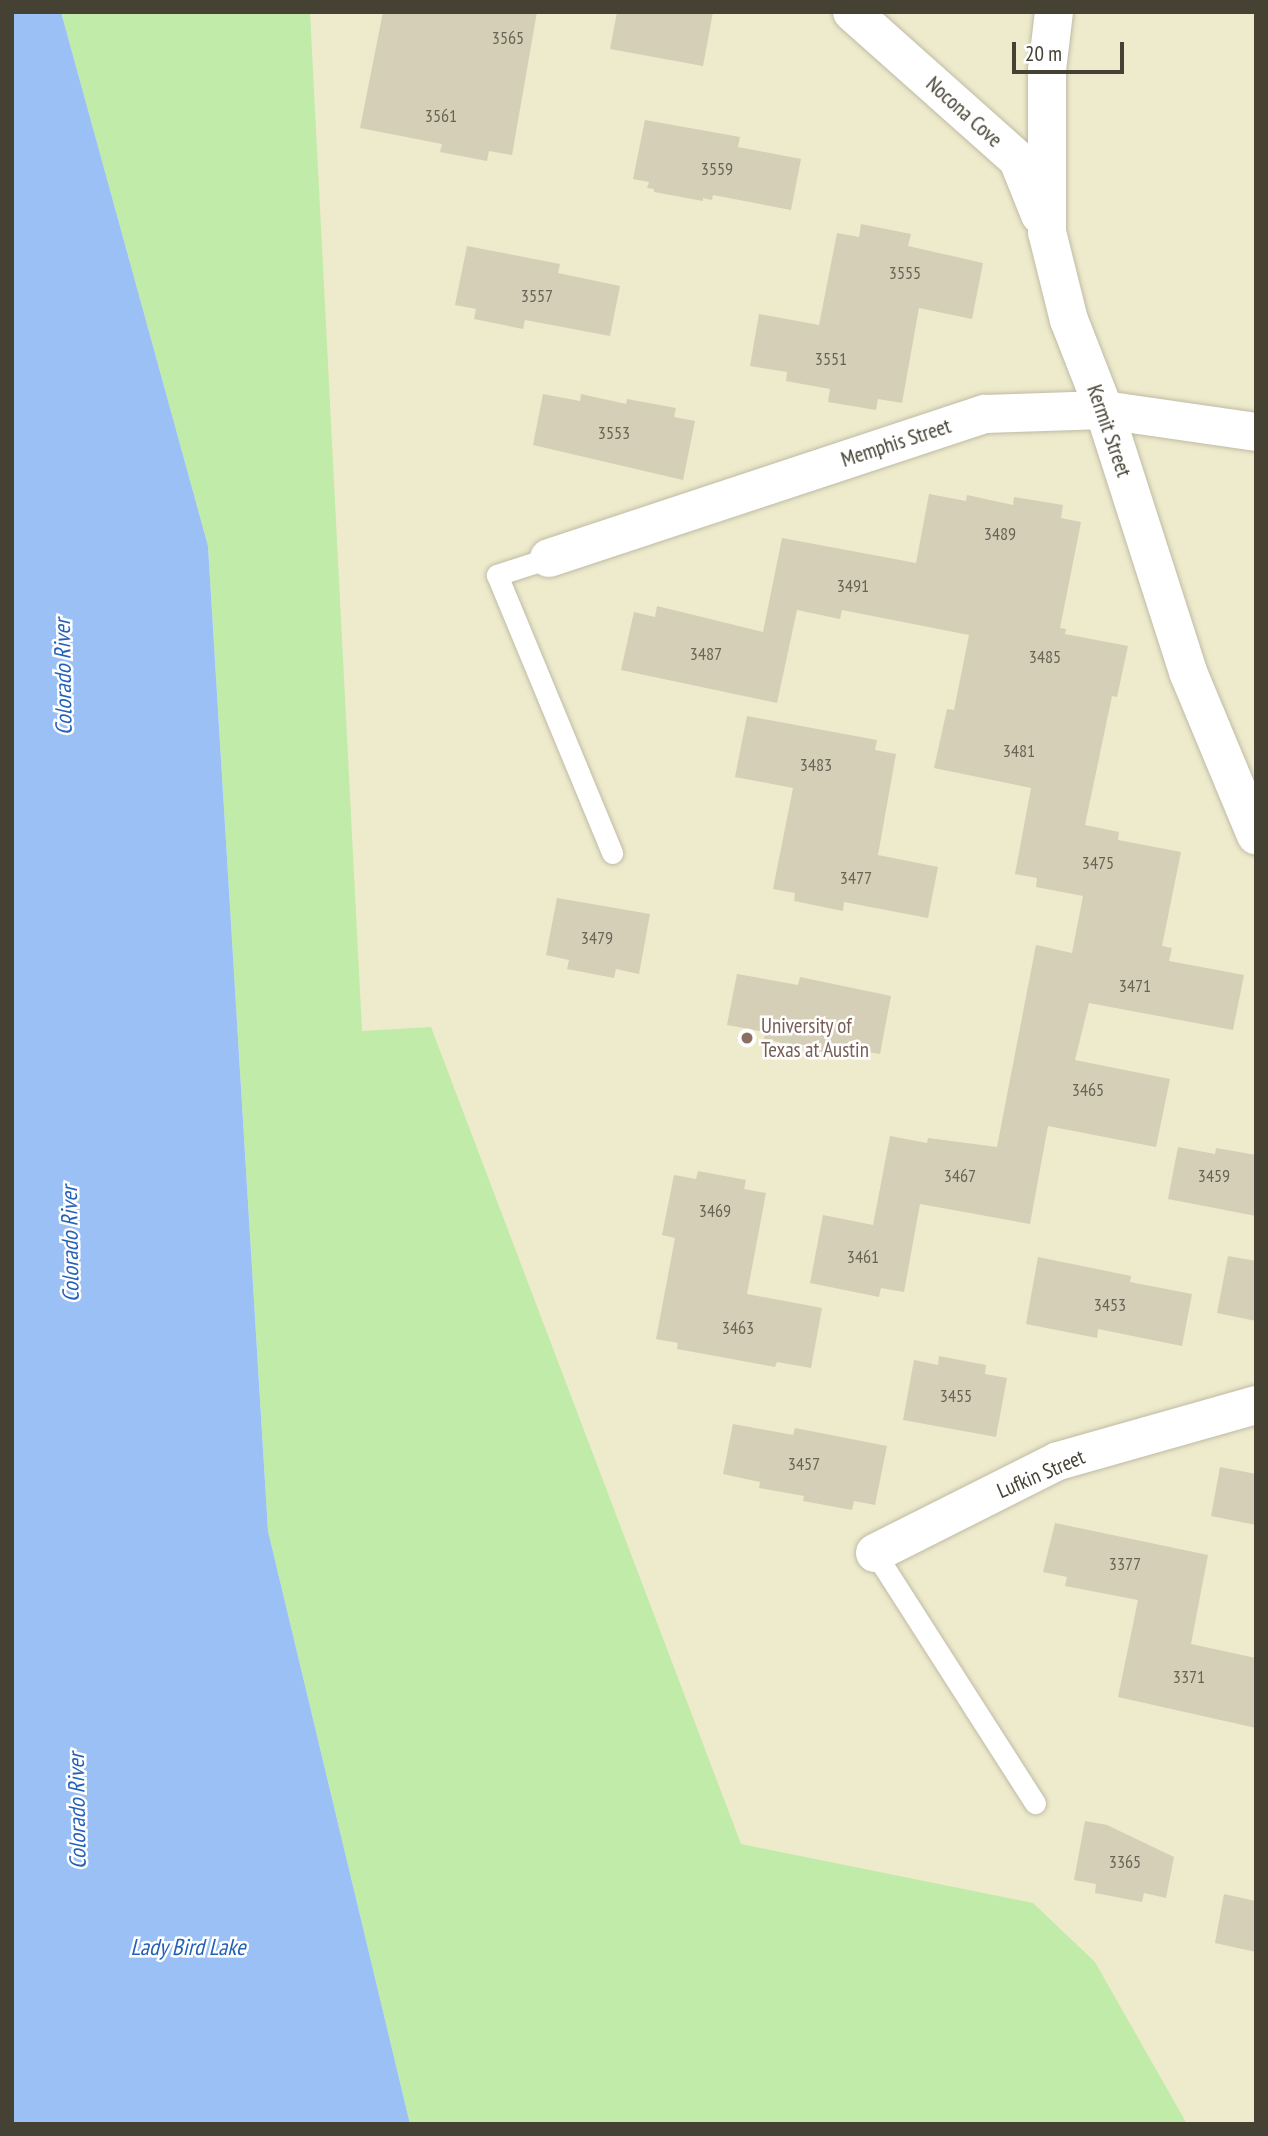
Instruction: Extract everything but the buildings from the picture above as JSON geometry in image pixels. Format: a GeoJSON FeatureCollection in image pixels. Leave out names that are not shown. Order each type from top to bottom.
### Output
{"type":"FeatureCollection","features":[{"type":"Feature","properties":{"kind":"street","name":"Nocona Cove"},"geometry":{"type":"LineString","coordinates":[[852,12],[1018,160],[1047,232]]}},
{"type":"Feature","properties":{"kind":"street","name":"Kermit Street"},"geometry":{"type":"LineString","coordinates":[[1054,12],[1047,70],[1047,232],[1069,320],[1104,410],[1188,672],[1256,835]]}},
{"type":"Feature","properties":{"kind":"street","name":"Memphis Street"},"geometry":{"type":"LineString","coordinates":[[549,558],[985,414],[1104,410],[1256,432]]}},
{"type":"Feature","properties":{"kind":"street","name":"Lufkin Street"},"geometry":{"type":"LineString","coordinates":[[875,1553],[1058,1461],[1256,1405]]}},
{"type":"Feature","properties":{"kind":"lane"},"geometry":{"type":"LineString","coordinates":[[549,558],[497,575],[612,853]]}},
{"type":"Feature","properties":{"kind":"lane"},"geometry":{"type":"LineString","coordinates":[[875,1553],[1035,1803]]}},
{"type":"Feature","properties":{"kind":"shaded area","name":"University of Texas at Austin"},"geometry":{"type":"Polygon","coordinates":[[[61,12],[1256,12],[1256,2124],[410,2124],[208,546],[61,12]]]}},
{"type":"Feature","properties":{"kind":"green space"},"geometry":{"type":"Polygon","coordinates":[[[61,12],[310,12],[362,1031],[431,1027],[741,1844],[1033,1903],[1095,1962],[1187,2124],[410,2124],[268,1531],[208,546],[61,12]]]}},
{"type":"Feature","properties":{"kind":"water","name":"Lady Bird Lake"},"geometry":{"type":"Polygon","coordinates":[[[12,12],[61,12],[208,546],[268,1531],[410,2124],[12,2124],[12,12]]]}},
{"type":"Feature","properties":{"kind":"place","name":"University of Texas at Austin"},"geometry":{"type":"Point","coordinates":[747,1038]}},
{"type":"Feature","properties":{"kind":"water label","name":"Colorado River"},"geometry":{"type":"Point","coordinates":[63,677]}},
{"type":"Feature","properties":{"kind":"water label","name":"Colorado River"},"geometry":{"type":"Point","coordinates":[70,1244]}},
{"type":"Feature","properties":{"kind":"water label","name":"Colorado River"},"geometry":{"type":"Point","coordinates":[77,1811]}}]}
